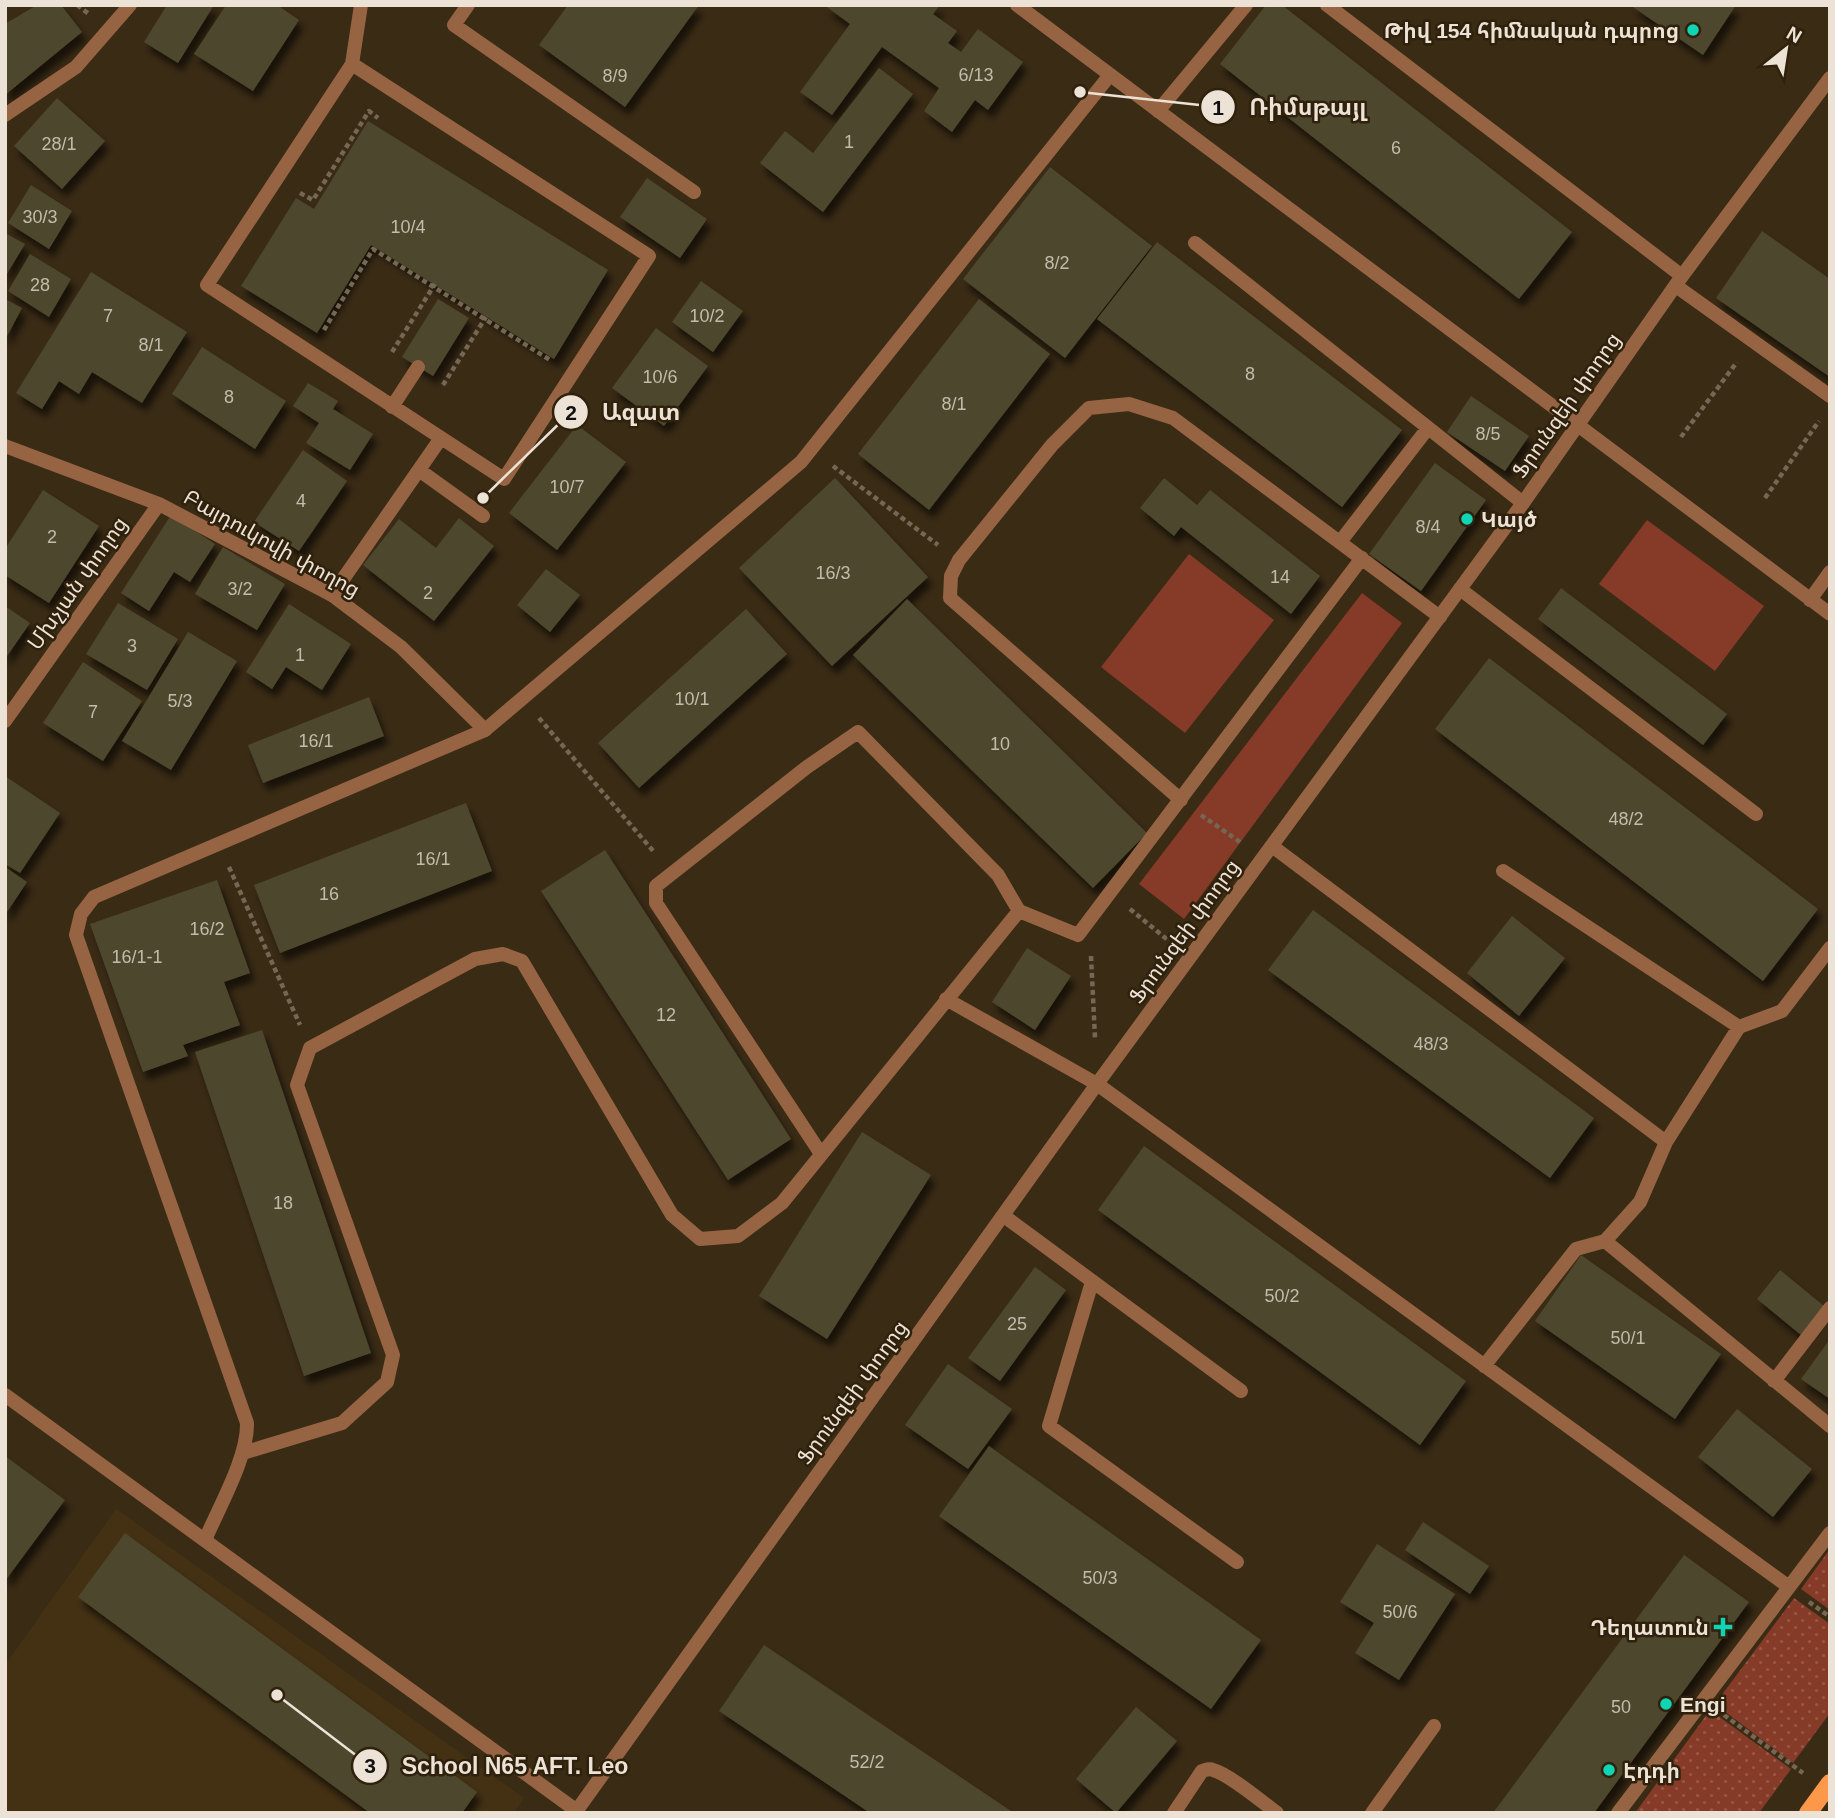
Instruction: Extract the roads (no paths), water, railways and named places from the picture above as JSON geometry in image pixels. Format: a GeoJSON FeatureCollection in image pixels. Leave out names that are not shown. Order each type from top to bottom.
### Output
{"type":"FeatureCollection","features":[{"type":"Feature","properties":{"kind":"main road"},"geometry":{"type":"LineString","coordinates":[[1808,1813],[1830,1783]]}},
{"type":"Feature","properties":{"kind":"street"},"geometry":{"type":"LineString","coordinates":[[5,115],[76,67],[130,5]]}},
{"type":"Feature","properties":{"kind":"street"},"geometry":{"type":"LineString","coordinates":[[352,64],[649,256],[505,479],[207,285],[352,64],[361,5]]}},
{"type":"Feature","properties":{"kind":"street"},"geometry":{"type":"LineString","coordinates":[[468,5],[454,25],[694,192]]}},
{"type":"Feature","properties":{"kind":"street"},"geometry":{"type":"LineString","coordinates":[[1017,5],[1830,614]]}},
{"type":"Feature","properties":{"kind":"street"},"geometry":{"type":"LineString","coordinates":[[1158,111],[1246,5]]}},
{"type":"Feature","properties":{"kind":"street"},"geometry":{"type":"LineString","coordinates":[[1327,5],[1752,341],[1830,396]]}},
{"type":"Feature","properties":{"kind":"street"},"geometry":{"type":"LineString","coordinates":[[205,1540],[243,1453],[248,1437],[247,1423],[76,935],[81,914],[94,897],[485,730],[802,462],[1110,75]]}},
{"type":"Feature","properties":{"kind":"street","name":"Ֆրունզեի փողոց"},"geometry":{"type":"LineString","coordinates":[[577,1812],[1097,1084],[1523,503],[1679,281],[1830,78]]}},
{"type":"Feature","properties":{"kind":"street"},"geometry":{"type":"LineString","coordinates":[[1195,243],[1523,503]]}},
{"type":"Feature","properties":{"kind":"street"},"geometry":{"type":"LineString","coordinates":[[392,407],[418,367]]}},
{"type":"Feature","properties":{"kind":"street"},"geometry":{"type":"LineString","coordinates":[[1181,800],[950,598],[951,576],[959,560],[1052,444],[1089,408],[1129,404],[1173,418],[1440,617]]}},
{"type":"Feature","properties":{"kind":"street"},"geometry":{"type":"LineString","coordinates":[[1340,542],[1428,428]]}},
{"type":"Feature","properties":{"kind":"street"},"geometry":{"type":"LineString","coordinates":[[332,595],[441,438]]}},
{"type":"Feature","properties":{"kind":"street","name":"Բայդուկովի փողոց"},"geometry":{"type":"LineString","coordinates":[[5,446],[159,504],[332,595],[401,647],[485,730]]}},
{"type":"Feature","properties":{"kind":"street"},"geometry":{"type":"LineString","coordinates":[[419,470],[483,516]]}},
{"type":"Feature","properties":{"kind":"street","name":"Մխչյան փողոց"},"geometry":{"type":"LineString","coordinates":[[5,721],[159,504]]}},
{"type":"Feature","properties":{"kind":"street"},"geometry":{"type":"LineString","coordinates":[[821,1154],[656,903],[656,886],[807,767],[858,732],[998,876],[1019,911],[1077,935],[1362,558]]}},
{"type":"Feature","properties":{"kind":"street"},"geometry":{"type":"LineString","coordinates":[[1810,600],[1830,572]]}},
{"type":"Feature","properties":{"kind":"street"},"geometry":{"type":"LineString","coordinates":[[1460,589],[1756,814]]}},
{"type":"Feature","properties":{"kind":"street"},"geometry":{"type":"LineString","coordinates":[[1272,846],[1666,1142]]}},
{"type":"Feature","properties":{"kind":"street"},"geometry":{"type":"LineString","coordinates":[[1503,871],[1739,1027]]}},
{"type":"Feature","properties":{"kind":"street"},"geometry":{"type":"LineString","coordinates":[[243,1453],[342,1423],[387,1382],[393,1355],[297,1084],[310,1048],[475,959],[503,954],[522,961],[672,1215],[701,1239],[738,1236],[782,1203],[1019,911]]}},
{"type":"Feature","properties":{"kind":"street"},"geometry":{"type":"LineString","coordinates":[[1484,1366],[1577,1249],[1605,1241],[1640,1202],[1666,1142],[1739,1027],[1782,1011],[1830,948]]}},
{"type":"Feature","properties":{"kind":"street"},"geometry":{"type":"LineString","coordinates":[[946,999],[1097,1084],[1789,1587]]}},
{"type":"Feature","properties":{"kind":"street"},"geometry":{"type":"LineString","coordinates":[[1004,1216],[1241,1391]]}},
{"type":"Feature","properties":{"kind":"street"},"geometry":{"type":"LineString","coordinates":[[1605,1241],[1830,1426]]}},
{"type":"Feature","properties":{"kind":"street"},"geometry":{"type":"LineString","coordinates":[[1092,1282],[1049,1426],[1237,1562]]}},
{"type":"Feature","properties":{"kind":"street"},"geometry":{"type":"LineString","coordinates":[[1774,1381],[1830,1308]]}},
{"type":"Feature","properties":{"kind":"street"},"geometry":{"type":"LineString","coordinates":[[5,1395],[577,1812]]}},
{"type":"Feature","properties":{"kind":"street"},"geometry":{"type":"LineString","coordinates":[[1618,1813],[1830,1533]]}},
{"type":"Feature","properties":{"kind":"street"},"geometry":{"type":"LineString","coordinates":[[1371,1813],[1434,1726]]}},
{"type":"Feature","properties":{"kind":"street"},"geometry":{"type":"LineString","coordinates":[[1174,1813],[1202,1771],[1208,1769],[1227,1777],[1277,1813]]}},
{"type":"Feature","properties":{"kind":"place","name":"Թիվ 154 հիմնական դպրոց"},"geometry":{"type":"Point","coordinates":[1693,30]}},
{"type":"Feature","properties":{"kind":"place","name":"Ռիմսթայլ"},"geometry":{"type":"Point","coordinates":[1080,92]}},
{"type":"Feature","properties":{"kind":"place","name":"Ազատ"},"geometry":{"type":"Point","coordinates":[483,498]}},
{"type":"Feature","properties":{"kind":"place","name":"Կայծ"},"geometry":{"type":"Point","coordinates":[1467,519]}},
{"type":"Feature","properties":{"kind":"place","name":"Դեղատուն"},"geometry":{"type":"Point","coordinates":[1723,1627]}},
{"type":"Feature","properties":{"kind":"place","name":"School N65 AFT. Leo"},"geometry":{"type":"Point","coordinates":[277,1695]}},
{"type":"Feature","properties":{"kind":"place","name":"Engi"},"geometry":{"type":"Point","coordinates":[1666,1704]}},
{"type":"Feature","properties":{"kind":"place","name":"Էդդի"},"geometry":{"type":"Point","coordinates":[1609,1770]}}]}
